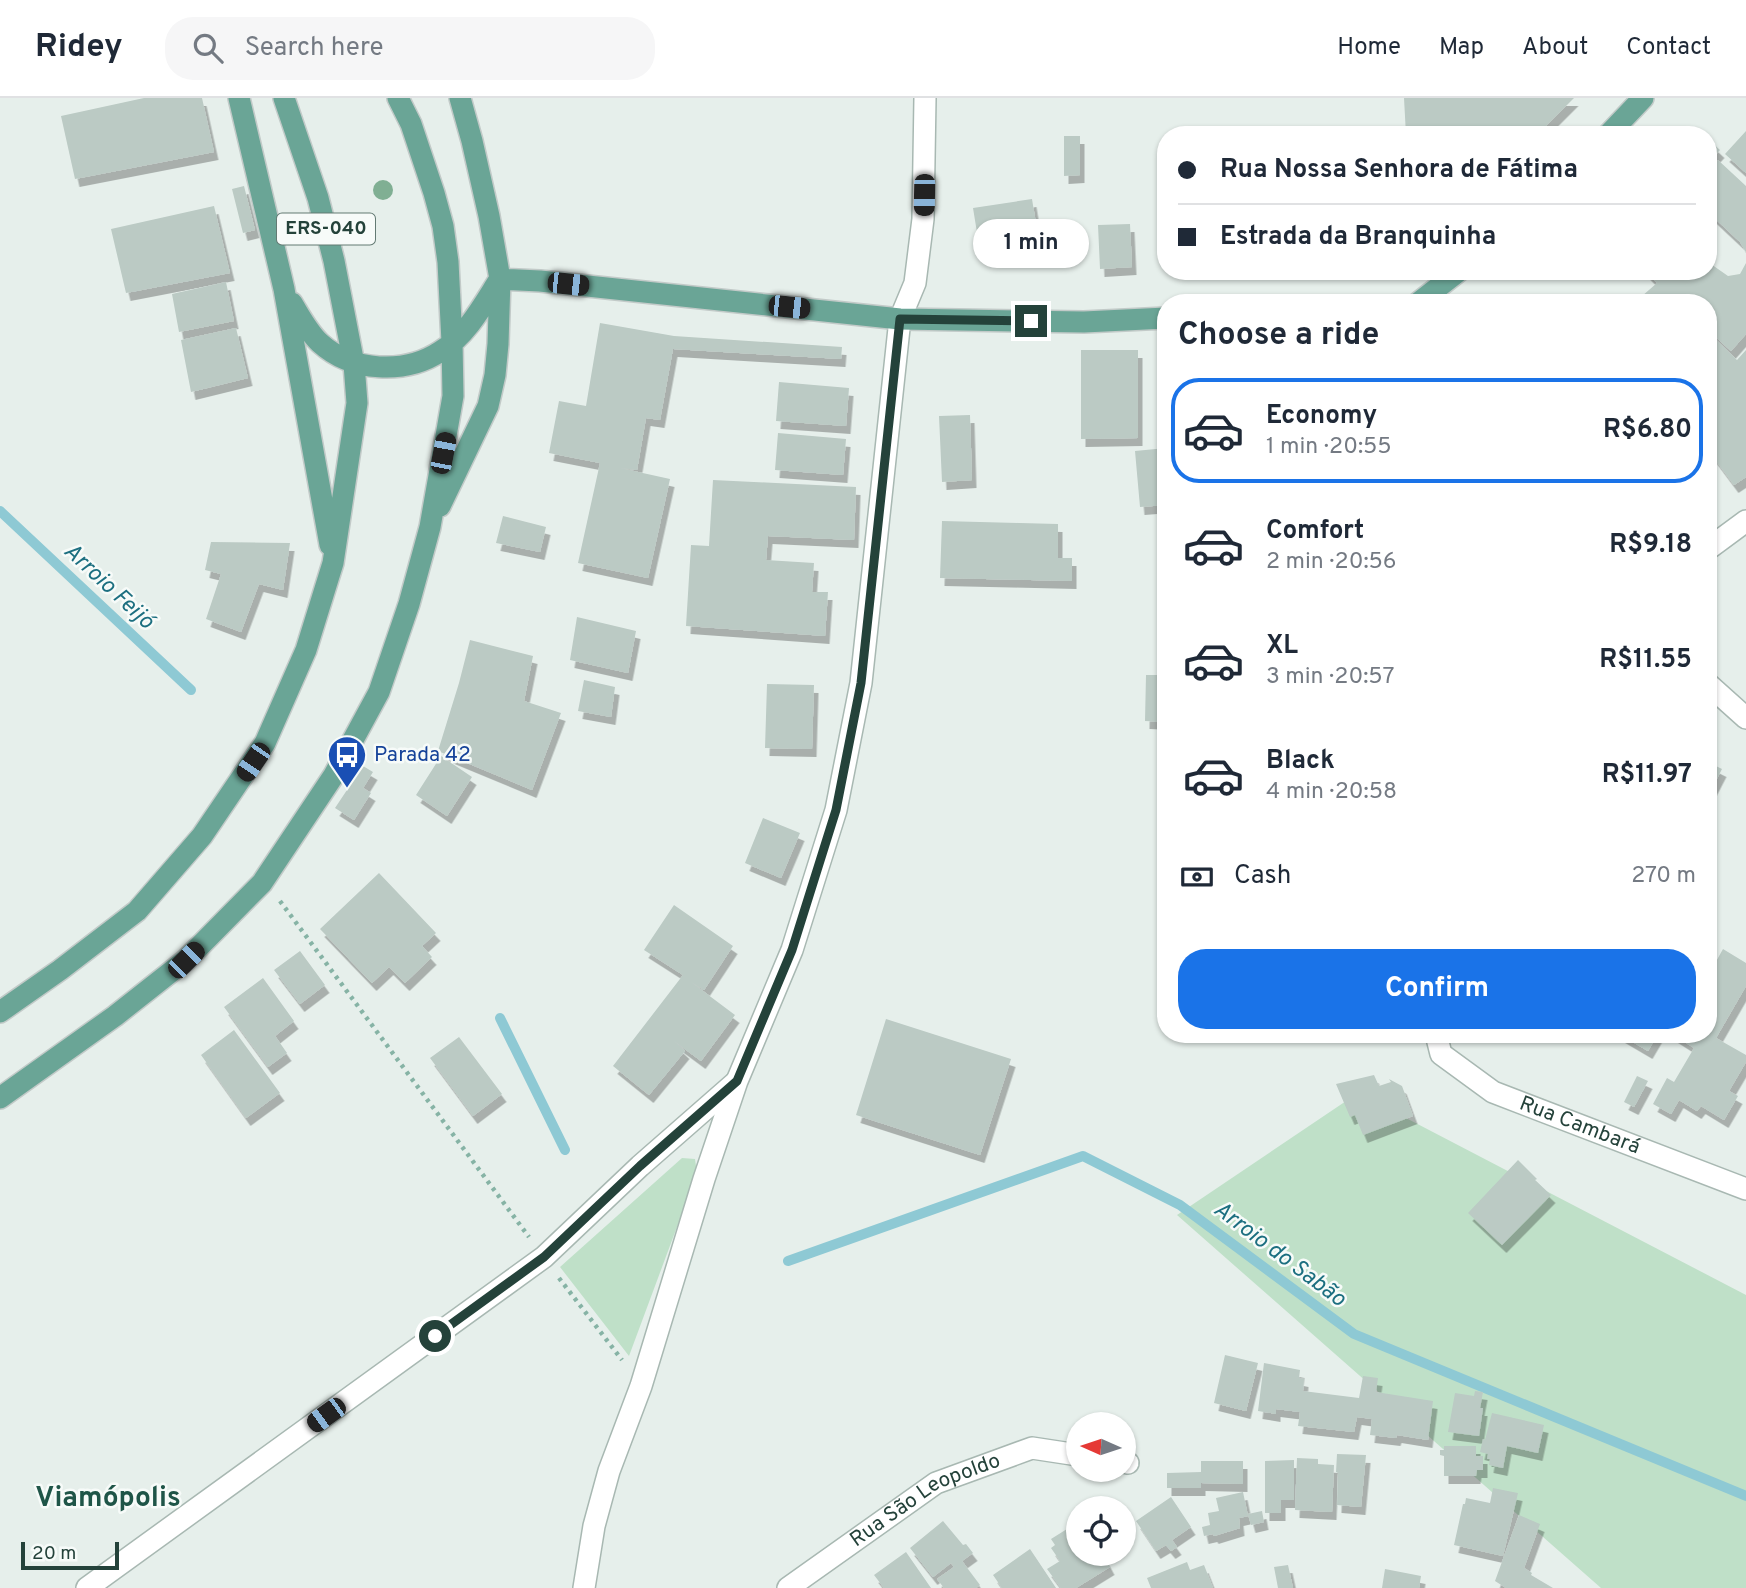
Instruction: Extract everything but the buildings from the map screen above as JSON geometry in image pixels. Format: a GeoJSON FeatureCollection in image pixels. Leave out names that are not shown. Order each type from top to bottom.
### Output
{"type":"FeatureCollection","features":[{"type":"Feature","properties":{"kind":"main road"},"geometry":{"type":"LineString","coordinates":[[239,98],[284,289],[333,563]]}},
{"type":"Feature","properties":{"kind":"main road","name":"ERS-040"},"geometry":{"type":"LineString","coordinates":[[0,1012],[137,911],[202,836],[265,743],[306,650],[333,563],[357,403],[354,363],[331,249],[318,198],[284,98]]}},
{"type":"Feature","properties":{"kind":"main road"},"geometry":{"type":"LineString","coordinates":[[0,1098],[115,1016],[186,960],[262,883],[334,775],[379,692],[430,527],[453,404],[448,262],[443,226],[435,193],[411,124],[398,98]]}},
{"type":"Feature","properties":{"kind":"main road"},"geometry":{"type":"LineString","coordinates":[[430,527],[488,406],[498,344],[500,279],[481,178],[460,98]]}},
{"type":"Feature","properties":{"kind":"main road"},"geometry":{"type":"LineString","coordinates":[[1617,126],[1643,98]]}},
{"type":"Feature","properties":{"kind":"main road"},"geometry":{"type":"LineString","coordinates":[[284,289],[320,344],[354,363],[375,367],[399,367],[441,352],[476,317],[500,279]]}},
{"type":"Feature","properties":{"kind":"main road"},"geometry":{"type":"LineString","coordinates":[[500,279],[900,319],[1084,322],[1157,318]]}},
{"type":"Feature","properties":{"kind":"main road"},"geometry":{"type":"LineString","coordinates":[[1430,294],[1447,280]]}},
{"type":"Feature","properties":{"kind":"street"},"geometry":{"type":"LineString","coordinates":[[584,1588],[594,1526],[609,1471],[641,1386],[737,1081],[792,950],[836,810],[861,683],[900,319],[915,283],[923,219],[925,98]]}},
{"type":"Feature","properties":{"kind":"street"},"geometry":{"type":"LineString","coordinates":[[1717,543],[1746,522]]}},
{"type":"Feature","properties":{"kind":"street"},"geometry":{"type":"LineString","coordinates":[[1717,692],[1746,719]]}},
{"type":"Feature","properties":{"kind":"street","name":"Rua Cambará"},"geometry":{"type":"LineString","coordinates":[[1438,1043],[1441,1054],[1493,1092],[1746,1189]]}},
{"type":"Feature","properties":{"kind":"street"},"geometry":{"type":"LineString","coordinates":[[87,1588],[544,1257],[640,1166],[737,1081]]}},
{"type":"Feature","properties":{"kind":"street","name":"Rua São Leopoldo"},"geometry":{"type":"LineString","coordinates":[[789,1588],[936,1483],[1032,1448],[1066,1453]]}},
{"type":"Feature","properties":{"kind":"path"},"geometry":{"type":"LineString","coordinates":[[262,883],[284,905],[641,1386]]}},
{"type":"Feature","properties":{"kind":"green space"},"geometry":{"type":"Polygon","coordinates":[[[1358,1093],[1746,1295],[1746,1588],[1601,1588],[1177,1215],[1358,1093]]]}},
{"type":"Feature","properties":{"kind":"green space"},"geometry":{"type":"Polygon","coordinates":[[[682,1158],[695,1159],[697,1173],[629,1356],[560,1267],[682,1158]]]}},
{"type":"Feature","properties":{"kind":"waterway","name":"Arroio Feijó"},"geometry":{"type":"LineString","coordinates":[[0,511],[191,690]]}},
{"type":"Feature","properties":{"kind":"waterway","name":"Arroio do Sabão"},"geometry":{"type":"LineString","coordinates":[[500,1018],[565,1150]]}},
{"type":"Feature","properties":{"kind":"waterway","name":"Arroio do Sabão"},"geometry":{"type":"LineString","coordinates":[[788,1261],[1083,1156],[1180,1205],[1354,1334],[1746,1496]]}},
{"type":"Feature","properties":{"kind":"place","name":"Parada 42"},"geometry":{"type":"Point","coordinates":[347,789]}},
{"type":"Feature","properties":{"kind":"district","name":"Viamópolis"},"geometry":{"type":"Point","coordinates":[108,1499]}},
{"type":"Feature","properties":{"kind":"route"},"geometry":{"type":"LineString","coordinates":[[435,1336],[544,1257],[640,1166],[737,1081],[792,950],[836,810],[861,683],[900,319],[1031,321]]}}]}
